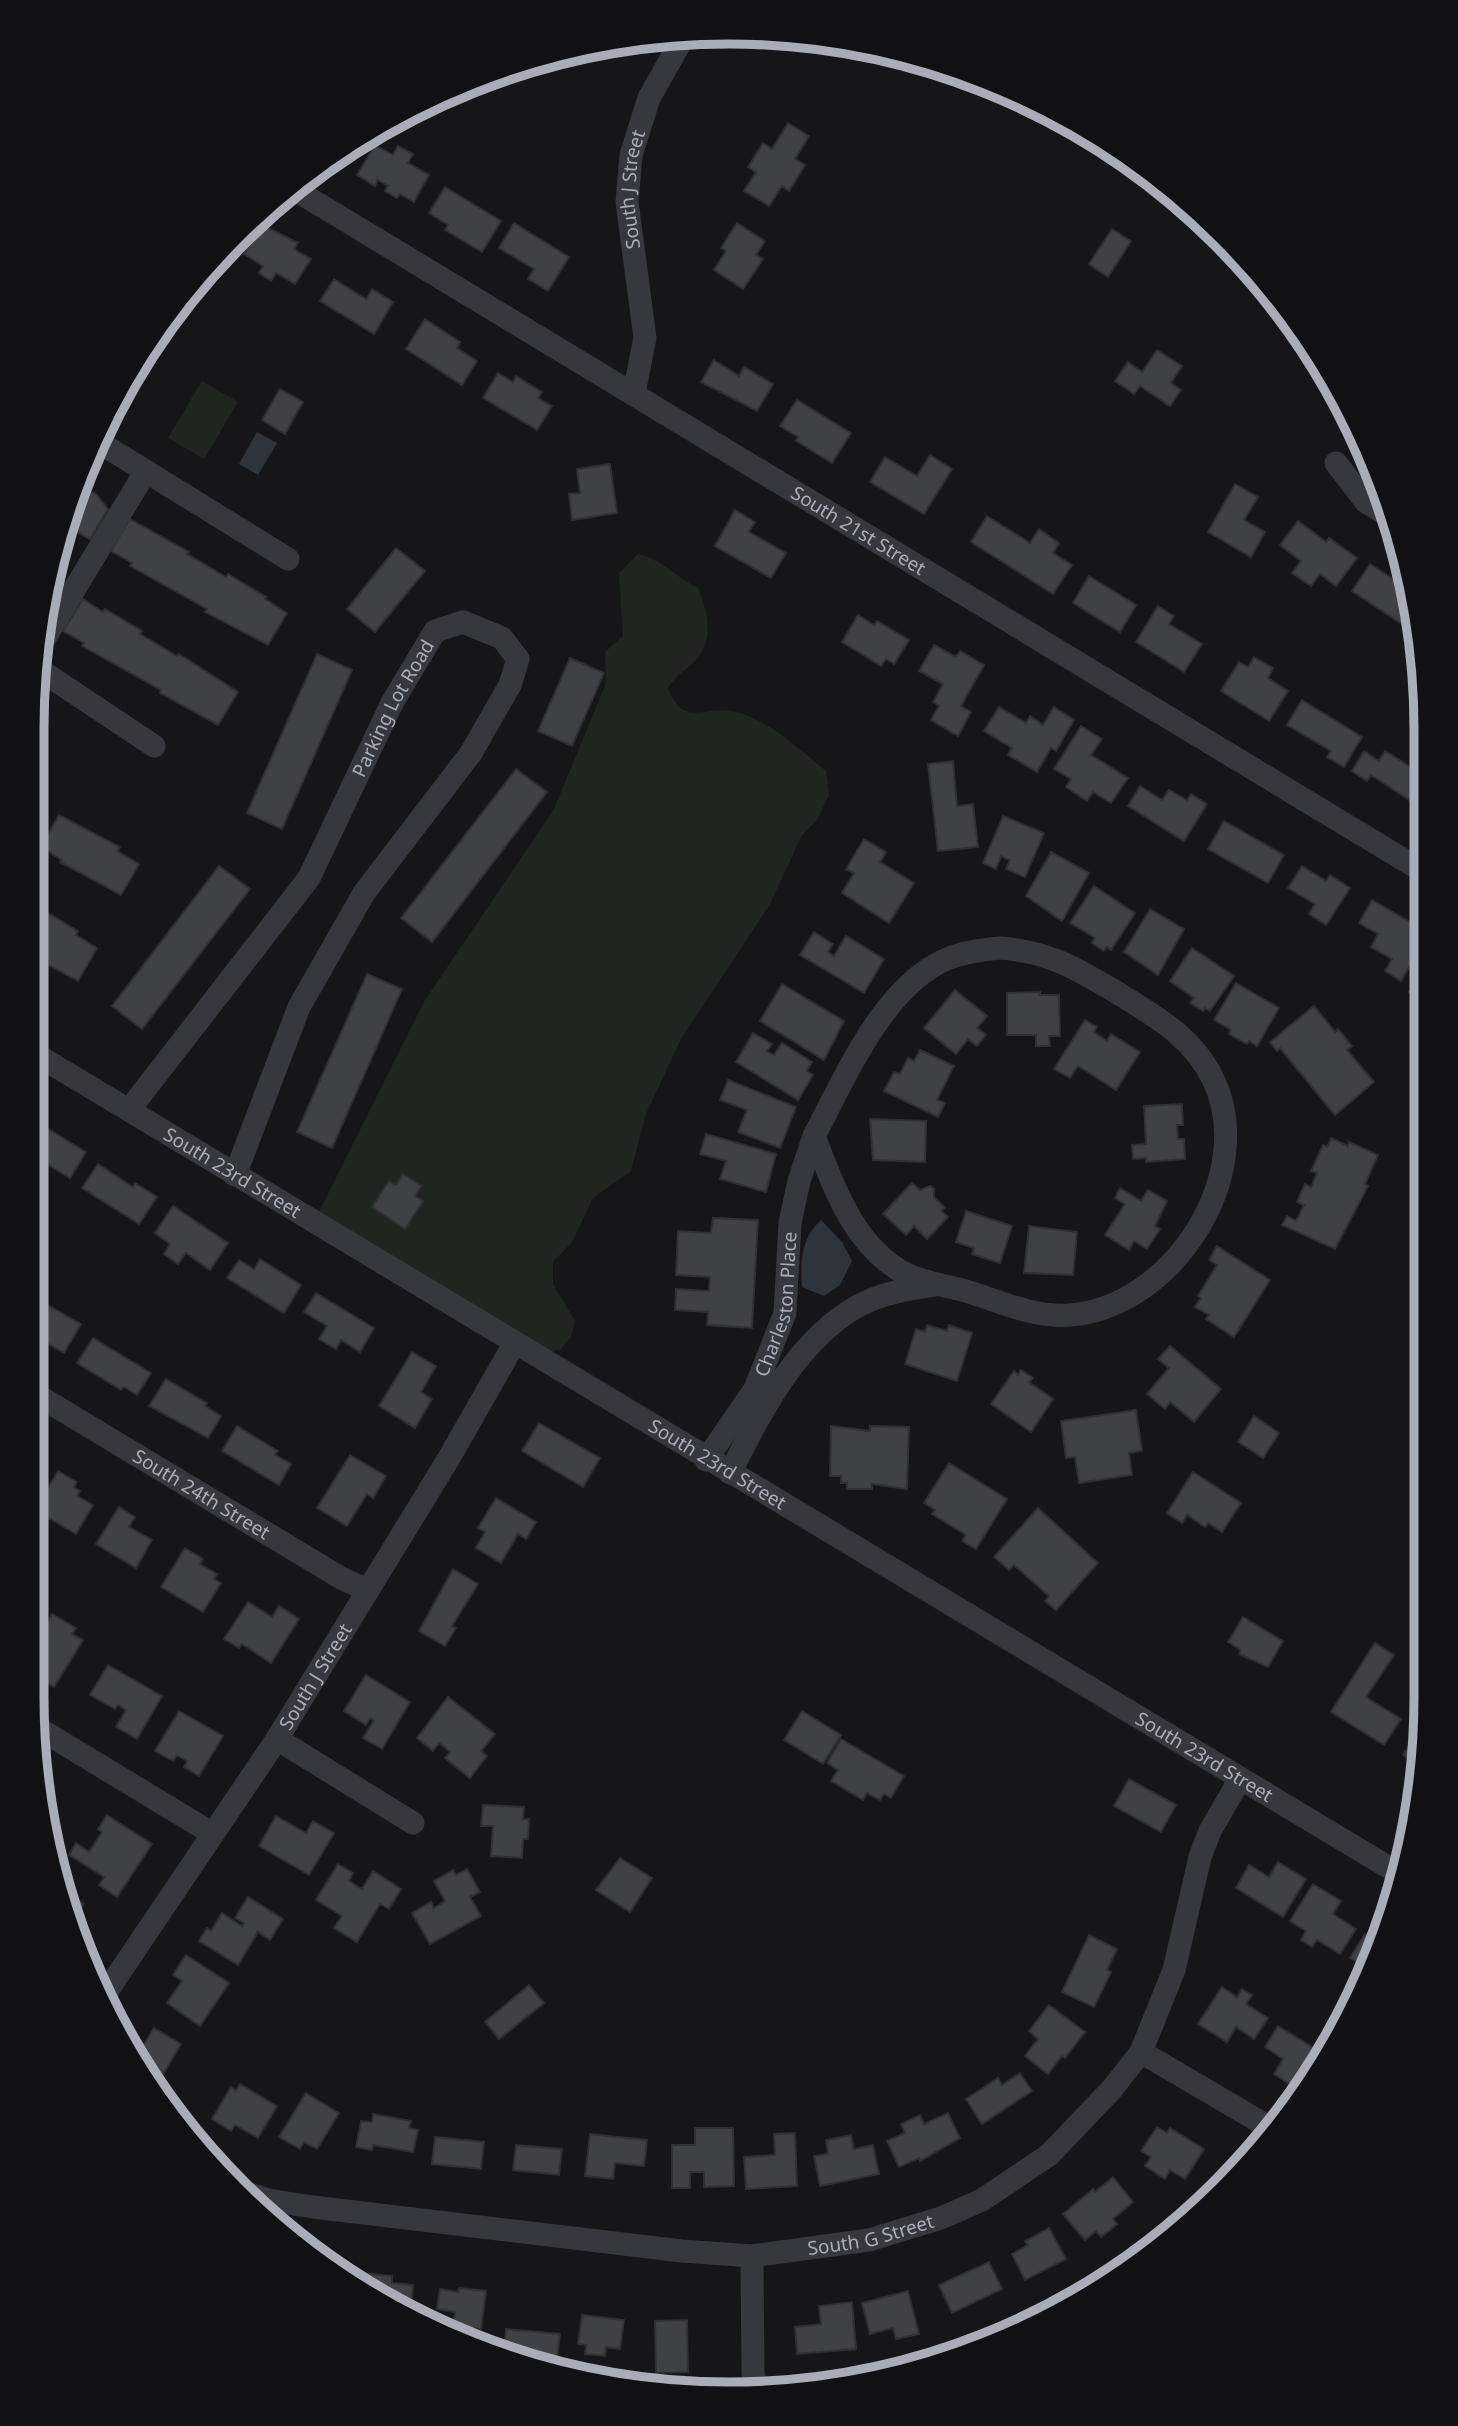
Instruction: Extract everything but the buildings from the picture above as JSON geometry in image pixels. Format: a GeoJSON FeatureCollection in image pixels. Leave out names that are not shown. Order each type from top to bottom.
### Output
{"type":"FeatureCollection","features":[{"type":"Feature","properties":{"kind":"street","name":"South J Street"},"geometry":{"type":"LineString","coordinates":[[634,393],[645,338],[627,202],[631,155],[649,98],[679,46]]}},
{"type":"Feature","properties":{"kind":"street","name":"South 21st Street"},"geometry":{"type":"LineString","coordinates":[[302,194],[1414,866]]}},
{"type":"Feature","properties":{"kind":"street"},"geometry":{"type":"LineString","coordinates":[[105,445],[288,559]]}},
{"type":"Feature","properties":{"kind":"street"},"geometry":{"type":"LineString","coordinates":[[1336,463],[1366,502],[1378,509]]}},
{"type":"Feature","properties":{"kind":"street"},"geometry":{"type":"LineString","coordinates":[[52,626],[146,471]]}},
{"type":"Feature","properties":{"kind":"street","name":"Parking Lot Road"},"geometry":{"type":"LineString","coordinates":[[129,1110],[309,878],[392,703],[435,631],[463,622],[502,638],[518,659],[510,685],[471,753],[364,893],[299,1007],[235,1175]]}},
{"type":"Feature","properties":{"kind":"street"},"geometry":{"type":"LineString","coordinates":[[46,674],[154,746]]}},
{"type":"Feature","properties":{"kind":"street","name":"Charleston Place"},"geometry":{"type":"LineString","coordinates":[[706,1460],[755,1389],[785,1313],[790,1223],[799,1181],[814,1136],[838,1089],[899,993],[937,965],[972,951],[999,948],[1026,950],[1067,963],[1158,1018],[1183,1037],[1200,1057],[1222,1103],[1226,1130],[1221,1176],[1209,1205],[1182,1249],[1148,1287],[1111,1307],[1068,1316],[1042,1314],[937,1284],[906,1274],[878,1255],[858,1230],[839,1197],[814,1136]]}},
{"type":"Feature","properties":{"kind":"street","name":"South 23rd Street"},"geometry":{"type":"LineString","coordinates":[[44,1059],[706,1460],[1392,1869]]}},
{"type":"Feature","properties":{"kind":"street","name":"Charleston Place"},"geometry":{"type":"LineString","coordinates":[[730,1474],[750,1433],[804,1349],[829,1325],[860,1305],[893,1292],[937,1284]]}},
{"type":"Feature","properties":{"kind":"street","name":"South J Street"},"geometry":{"type":"LineString","coordinates":[[109,1988],[277,1739],[368,1586],[440,1473],[514,1344]]}},
{"type":"Feature","properties":{"kind":"street","name":"South 24th Street"},"geometry":{"type":"LineString","coordinates":[[44,1399],[341,1578],[361,1587],[368,1586]]}},
{"type":"Feature","properties":{"kind":"street"},"geometry":{"type":"LineString","coordinates":[[45,1733],[214,1834]]}},
{"type":"Feature","properties":{"kind":"street"},"geometry":{"type":"LineString","coordinates":[[277,1739],[413,1824]]}},
{"type":"Feature","properties":{"kind":"street","name":"South G Street"},"geometry":{"type":"LineString","coordinates":[[266,2202],[627,2245],[752,2256],[869,2241],[941,2218],[982,2200],[1049,2155],[1112,2089],[1141,2052],[1174,1970],[1205,1844],[1240,1779]]}},
{"type":"Feature","properties":{"kind":"street"},"geometry":{"type":"LineString","coordinates":[[1141,2052],[1264,2124]]}},
{"type":"Feature","properties":{"kind":"street"},"geometry":{"type":"LineString","coordinates":[[752,2256],[755,2381]]}},
{"type":"Feature","properties":{"kind":"shaded area"},"geometry":{"type":"Polygon","coordinates":[[[202,381],[238,402],[204,459],[168,438],[202,381]]]}},
{"type":"Feature","properties":{"kind":"shaded area"},"geometry":{"type":"Polygon","coordinates":[[[257,432],[277,443],[258,475],[239,464],[257,432]]]}},
{"type":"Feature","properties":{"kind":"shaded area"},"geometry":{"type":"Polygon","coordinates":[[[638,554],[647,556],[698,588],[706,611],[708,628],[705,644],[699,656],[668,688],[674,701],[689,712],[728,711],[740,713],[764,724],[786,738],[826,771],[829,795],[817,820],[802,835],[770,904],[681,1039],[646,1114],[631,1171],[593,1198],[572,1242],[553,1262],[553,1284],[575,1321],[571,1337],[561,1349],[549,1352],[319,1212],[425,1000],[554,809],[606,683],[605,652],[623,636],[619,573],[638,554]]]}},
{"type":"Feature","properties":{"kind":"shaded area"},"geometry":{"type":"Polygon","coordinates":[[[821,1220],[842,1242],[852,1261],[840,1285],[824,1296],[802,1287],[801,1277],[803,1250],[809,1234],[821,1220]]]}}]}
